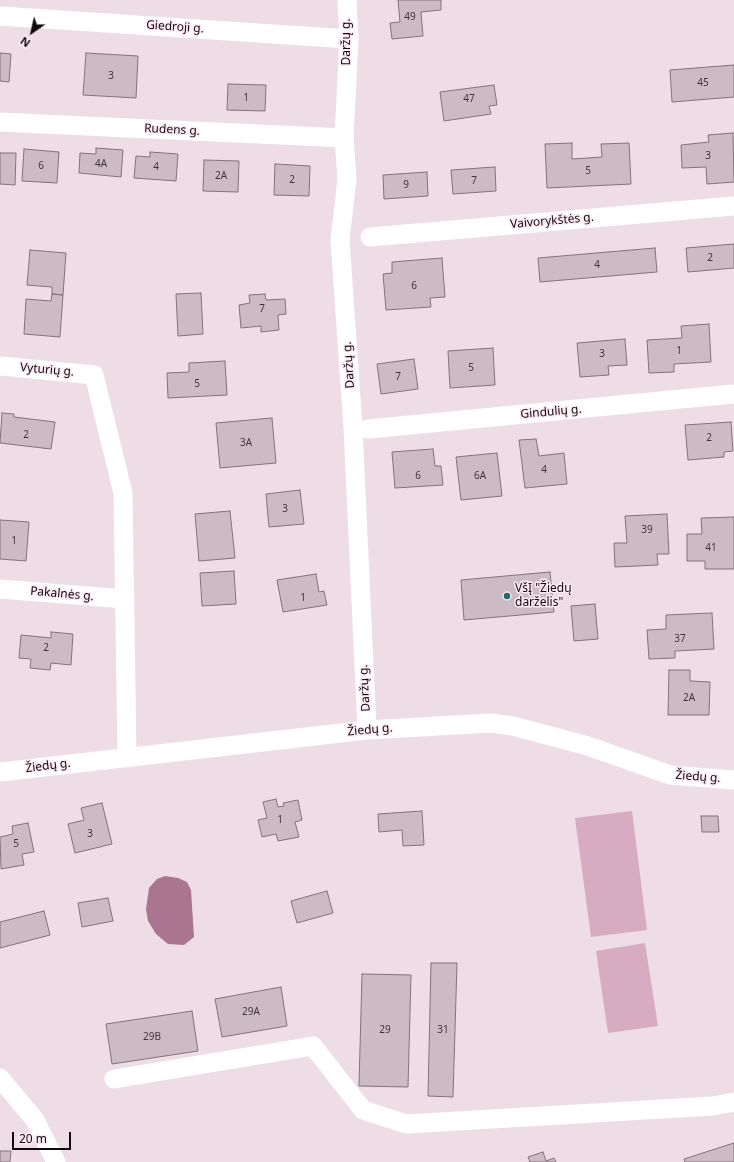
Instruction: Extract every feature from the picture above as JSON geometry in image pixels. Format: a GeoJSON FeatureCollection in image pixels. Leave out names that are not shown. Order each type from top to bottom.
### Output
{"type":"FeatureCollection","features":[{"type":"Feature","properties":{"kind":"street","name":"Daržų g."},"geometry":{"type":"LineString","coordinates":[[347,0],[349,39],[344,138],[347,179],[340,240],[353,428],[367,730]]}},
{"type":"Feature","properties":{"kind":"street","name":"Giedroji g."},"geometry":{"type":"LineString","coordinates":[[0,16],[349,39]]}},
{"type":"Feature","properties":{"kind":"street","name":"Rudens g."},"geometry":{"type":"LineString","coordinates":[[0,122],[344,138]]}},
{"type":"Feature","properties":{"kind":"street","name":"Vaivorykštės g."},"geometry":{"type":"LineString","coordinates":[[370,237],[734,206]]}},
{"type":"Feature","properties":{"kind":"street","name":"Vyturių g."},"geometry":{"type":"LineString","coordinates":[[0,366],[94,375],[123,493],[125,599]]}},
{"type":"Feature","properties":{"kind":"street","name":"Gindulių g."},"geometry":{"type":"LineString","coordinates":[[368,429],[734,394]]}},
{"type":"Feature","properties":{"kind":"street","name":"Pakalnės g."},"geometry":{"type":"LineString","coordinates":[[0,588],[125,599]]}},
{"type":"Feature","properties":{"kind":"street"},"geometry":{"type":"LineString","coordinates":[[125,599],[127,756]]}},
{"type":"Feature","properties":{"kind":"street","name":"Žiedų g."},"geometry":{"type":"LineString","coordinates":[[0,772],[127,756],[367,730],[491,723],[513,726],[588,746],[670,775],[734,780]]}},
{"type":"Feature","properties":{"kind":"street"},"geometry":{"type":"LineString","coordinates":[[114,1079],[313,1046],[363,1110],[406,1124],[713,1106],[734,1102]]}},
{"type":"Feature","properties":{"kind":"street"},"geometry":{"type":"LineString","coordinates":[[0,1078],[35,1120],[56,1162]]}},
{"type":"Feature","properties":{"kind":"shaded area"},"geometry":{"type":"Polygon","coordinates":[[[632,811],[647,930],[591,937],[575,818],[632,811]]]}},
{"type":"Feature","properties":{"kind":"shaded area"},"geometry":{"type":"Polygon","coordinates":[[[165,876],[178,878],[187,882],[191,890],[194,937],[184,945],[168,944],[156,934],[148,921],[146,909],[149,888],[157,879],[165,876]]]}},
{"type":"Feature","properties":{"kind":"shaded area"},"geometry":{"type":"Polygon","coordinates":[[[645,943],[658,1026],[608,1033],[596,951],[645,943]]]}},
{"type":"Feature","properties":{"kind":"building"},"geometry":{"type":"Polygon","coordinates":[[[398,0],[441,0],[441,10],[421,12],[423,36],[392,39],[390,23],[400,22],[398,0]]]}},
{"type":"Feature","properties":{"kind":"building"},"geometry":{"type":"Polygon","coordinates":[[[0,53],[11,54],[9,82],[0,81],[0,53]]]}},
{"type":"Feature","properties":{"kind":"building"},"geometry":{"type":"Polygon","coordinates":[[[86,53],[138,56],[136,98],[83,95],[86,53]]]}},
{"type":"Feature","properties":{"kind":"building"},"geometry":{"type":"Polygon","coordinates":[[[734,65],[734,97],[672,102],[670,70],[734,65]]]}},
{"type":"Feature","properties":{"kind":"building"},"geometry":{"type":"Polygon","coordinates":[[[228,84],[266,85],[265,111],[227,110],[228,84]]]}},
{"type":"Feature","properties":{"kind":"building"},"geometry":{"type":"Polygon","coordinates":[[[494,85],[497,105],[489,106],[491,114],[444,121],[440,92],[494,85]]]}},
{"type":"Feature","properties":{"kind":"building"},"geometry":{"type":"Polygon","coordinates":[[[733,133],[734,182],[707,184],[706,167],[682,168],[681,145],[709,142],[708,135],[733,133]]]}},
{"type":"Feature","properties":{"kind":"building"},"geometry":{"type":"Polygon","coordinates":[[[572,143],[572,159],[602,157],[601,144],[629,143],[631,184],[547,188],[545,144],[572,143]]]}},
{"type":"Feature","properties":{"kind":"building"},"geometry":{"type":"Polygon","coordinates":[[[96,148],[123,150],[121,177],[79,173],[80,153],[96,154],[96,148]]]}},
{"type":"Feature","properties":{"kind":"building"},"geometry":{"type":"Polygon","coordinates":[[[24,149],[59,152],[57,183],[22,181],[24,149]]]}},
{"type":"Feature","properties":{"kind":"building"},"geometry":{"type":"Polygon","coordinates":[[[150,152],[178,154],[176,181],[134,178],[136,156],[150,157],[150,152]]]}},
{"type":"Feature","properties":{"kind":"building"},"geometry":{"type":"Polygon","coordinates":[[[0,153],[16,153],[15,185],[0,184],[0,153]]]}},
{"type":"Feature","properties":{"kind":"building"},"geometry":{"type":"Polygon","coordinates":[[[204,160],[239,161],[238,192],[203,191],[204,160]]]}},
{"type":"Feature","properties":{"kind":"building"},"geometry":{"type":"Polygon","coordinates":[[[275,164],[310,166],[309,196],[274,195],[275,164]]]}},
{"type":"Feature","properties":{"kind":"building"},"geometry":{"type":"Polygon","coordinates":[[[495,167],[496,191],[453,194],[451,170],[495,167]]]}},
{"type":"Feature","properties":{"kind":"building"},"geometry":{"type":"Polygon","coordinates":[[[427,172],[428,196],[384,199],[383,175],[427,172]]]}},
{"type":"Feature","properties":{"kind":"building"},"geometry":{"type":"Polygon","coordinates":[[[734,244],[734,268],[688,272],[686,248],[734,244]]]}},
{"type":"Feature","properties":{"kind":"building"},"geometry":{"type":"Polygon","coordinates":[[[655,248],[657,272],[540,282],[538,258],[655,248]]]}},
{"type":"Feature","properties":{"kind":"building"},"geometry":{"type":"Polygon","coordinates":[[[30,250],[66,253],[63,295],[52,294],[52,287],[27,285],[30,250]]]}},
{"type":"Feature","properties":{"kind":"building"},"geometry":{"type":"Polygon","coordinates":[[[442,258],[445,297],[430,298],[431,307],[386,310],[383,274],[392,273],[392,262],[442,258]]]}},
{"type":"Feature","properties":{"kind":"building"},"geometry":{"type":"Polygon","coordinates":[[[201,293],[203,334],[178,336],[176,294],[201,293]]]}},
{"type":"Feature","properties":{"kind":"building"},"geometry":{"type":"Polygon","coordinates":[[[52,294],[63,295],[60,337],[24,334],[26,299],[51,301],[52,294]]]}},
{"type":"Feature","properties":{"kind":"building"},"geometry":{"type":"Polygon","coordinates":[[[265,294],[266,300],[285,299],[286,314],[278,315],[279,330],[261,332],[261,326],[241,328],[239,305],[250,303],[249,295],[265,294]]]}},
{"type":"Feature","properties":{"kind":"building"},"geometry":{"type":"Polygon","coordinates":[[[709,324],[711,362],[674,364],[674,372],[649,373],[647,340],[682,338],[681,326],[709,324]]]}},
{"type":"Feature","properties":{"kind":"building"},"geometry":{"type":"Polygon","coordinates":[[[625,339],[627,365],[608,366],[609,375],[580,377],[577,343],[625,339]]]}},
{"type":"Feature","properties":{"kind":"building"},"geometry":{"type":"Polygon","coordinates":[[[493,348],[495,385],[450,388],[448,351],[493,348]]]}},
{"type":"Feature","properties":{"kind":"building"},"geometry":{"type":"Polygon","coordinates":[[[414,359],[418,389],[381,394],[377,364],[414,359]]]}},
{"type":"Feature","properties":{"kind":"building"},"geometry":{"type":"Polygon","coordinates":[[[225,361],[227,395],[168,398],[167,373],[189,372],[189,363],[225,361]]]}},
{"type":"Feature","properties":{"kind":"building"},"geometry":{"type":"Polygon","coordinates":[[[2,413],[14,414],[14,417],[55,422],[51,449],[0,443],[2,413]]]}},
{"type":"Feature","properties":{"kind":"building"},"geometry":{"type":"Polygon","coordinates":[[[272,418],[276,463],[220,468],[216,423],[272,418]]]}},
{"type":"Feature","properties":{"kind":"building"},"geometry":{"type":"Polygon","coordinates":[[[731,422],[733,451],[724,452],[724,457],[688,460],[685,425],[731,422]]]}},
{"type":"Feature","properties":{"kind":"building"},"geometry":{"type":"Polygon","coordinates":[[[536,439],[539,456],[564,453],[567,484],[525,488],[519,440],[536,439]]]}},
{"type":"Feature","properties":{"kind":"building"},"geometry":{"type":"Polygon","coordinates":[[[433,449],[435,466],[441,466],[443,485],[395,488],[392,452],[433,449]]]}},
{"type":"Feature","properties":{"kind":"building"},"geometry":{"type":"Polygon","coordinates":[[[497,453],[502,496],[461,500],[456,457],[497,453]]]}},
{"type":"Feature","properties":{"kind":"building"},"geometry":{"type":"Polygon","coordinates":[[[300,490],[304,524],[269,527],[266,494],[300,490]]]}},
{"type":"Feature","properties":{"kind":"building"},"geometry":{"type":"Polygon","coordinates":[[[230,511],[235,558],[199,561],[195,514],[230,511]]]}},
{"type":"Feature","properties":{"kind":"building"},"geometry":{"type":"Polygon","coordinates":[[[667,514],[669,554],[657,554],[658,565],[615,567],[614,543],[627,543],[625,516],[667,514]]]}},
{"type":"Feature","properties":{"kind":"building"},"geometry":{"type":"Polygon","coordinates":[[[734,517],[734,569],[705,569],[705,561],[687,561],[687,534],[702,534],[701,518],[734,517]]]}},
{"type":"Feature","properties":{"kind":"building"},"geometry":{"type":"Polygon","coordinates":[[[0,520],[29,522],[26,561],[0,559],[0,520]]]}},
{"type":"Feature","properties":{"kind":"building"},"geometry":{"type":"Polygon","coordinates":[[[234,571],[236,604],[202,606],[200,573],[234,571]]]}},
{"type":"Feature","properties":{"kind":"building","name":"VšĮ \"Žiedų darželis\""},"geometry":{"type":"Polygon","coordinates":[[[550,572],[554,612],[464,620],[461,580],[550,572]]]}},
{"type":"Feature","properties":{"kind":"building"},"geometry":{"type":"Polygon","coordinates":[[[316,574],[319,592],[324,591],[327,605],[283,612],[277,580],[316,574]]]}},
{"type":"Feature","properties":{"kind":"building"},"geometry":{"type":"Polygon","coordinates":[[[595,604],[598,639],[574,641],[571,606],[595,604]]]}},
{"type":"Feature","properties":{"kind":"building"},"geometry":{"type":"Polygon","coordinates":[[[712,613],[714,649],[675,651],[675,658],[649,659],[647,630],[666,629],[666,615],[712,613]]]}},
{"type":"Feature","properties":{"kind":"building"},"geometry":{"type":"Polygon","coordinates":[[[51,632],[73,634],[71,665],[51,663],[50,670],[30,668],[31,659],[19,658],[21,635],[51,638],[51,632]]]}},
{"type":"Feature","properties":{"kind":"building"},"geometry":{"type":"Polygon","coordinates":[[[669,670],[690,670],[690,681],[710,682],[709,715],[668,715],[669,670]]]}},
{"type":"Feature","properties":{"kind":"building"},"geometry":{"type":"Polygon","coordinates":[[[276,799],[278,807],[284,806],[283,803],[298,800],[302,820],[295,822],[299,837],[278,841],[276,834],[262,837],[258,820],[267,818],[263,802],[276,799]]]}},
{"type":"Feature","properties":{"kind":"building"},"geometry":{"type":"Polygon","coordinates":[[[102,803],[112,844],[75,853],[68,824],[84,820],[81,808],[102,803]]]}},
{"type":"Feature","properties":{"kind":"building"},"geometry":{"type":"Polygon","coordinates":[[[422,811],[424,845],[403,846],[402,830],[379,832],[378,814],[422,811]]]}},
{"type":"Feature","properties":{"kind":"building"},"geometry":{"type":"Polygon","coordinates":[[[701,816],[718,816],[719,832],[702,832],[701,816]]]}},
{"type":"Feature","properties":{"kind":"building"},"geometry":{"type":"Polygon","coordinates":[[[28,823],[34,852],[22,854],[24,865],[1,869],[0,837],[13,834],[12,826],[28,823]]]}},
{"type":"Feature","properties":{"kind":"building"},"geometry":{"type":"Polygon","coordinates":[[[327,891],[333,913],[297,923],[291,901],[327,891]]]}},
{"type":"Feature","properties":{"kind":"building"},"geometry":{"type":"Polygon","coordinates":[[[108,898],[113,921],[82,927],[78,903],[108,898]]]}},
{"type":"Feature","properties":{"kind":"building"},"geometry":{"type":"Polygon","coordinates":[[[44,911],[50,935],[0,948],[0,922],[44,911]]]}},
{"type":"Feature","properties":{"kind":"building"},"geometry":{"type":"Polygon","coordinates":[[[431,963],[457,963],[453,1097],[428,1096],[431,963]]]}},
{"type":"Feature","properties":{"kind":"building"},"geometry":{"type":"Polygon","coordinates":[[[362,974],[411,975],[408,1087],[359,1086],[362,974]]]}},
{"type":"Feature","properties":{"kind":"building"},"geometry":{"type":"Polygon","coordinates":[[[281,987],[287,1026],[222,1037],[215,999],[281,987]]]}},
{"type":"Feature","properties":{"kind":"building"},"geometry":{"type":"Polygon","coordinates":[[[192,1011],[198,1051],[112,1064],[106,1024],[192,1011]]]}},
{"type":"Feature","properties":{"kind":"building"},"geometry":{"type":"Polygon","coordinates":[[[734,1143],[734,1162],[685,1162],[684,1159],[734,1143]]]}},
{"type":"Feature","properties":{"kind":"building"},"geometry":{"type":"Polygon","coordinates":[[[0,1151],[11,1151],[10,1162],[0,1162],[0,1151]]]}},
{"type":"Feature","properties":{"kind":"building"},"geometry":{"type":"Polygon","coordinates":[[[543,1152],[546,1161],[554,1158],[556,1162],[530,1162],[528,1157],[543,1152]]]}},
{"type":"Feature","properties":{"kind":"place","name":"VšĮ \"Žiedų darželis\""},"geometry":{"type":"Point","coordinates":[507,596]}}]}
